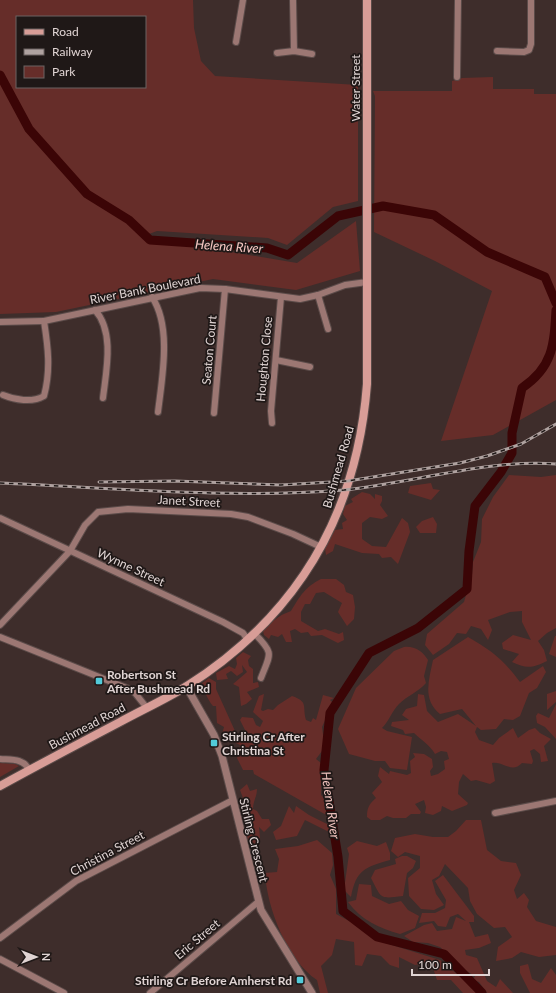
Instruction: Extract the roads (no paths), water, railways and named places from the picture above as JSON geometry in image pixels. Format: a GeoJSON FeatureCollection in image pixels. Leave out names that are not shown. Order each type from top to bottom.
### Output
{"type":"FeatureCollection","features":[{"type":"Feature","properties":{"kind":"main road","name":"Water Street"},"geometry":{"type":"LineString","coordinates":[[367,0],[367,176]]}},
{"type":"Feature","properties":{"kind":"main road","name":"Bushmead Road"},"geometry":{"type":"LineString","coordinates":[[0,786],[147,708],[186,686],[214,667],[255,634],[292,592],[321,547],[344,497],[365,413],[368,358],[367,176]]}},
{"type":"Feature","properties":{"kind":"street"},"geometry":{"type":"LineString","coordinates":[[236,42],[243,0]]}},
{"type":"Feature","properties":{"kind":"street"},"geometry":{"type":"LineString","coordinates":[[293,0],[294,51]]}},
{"type":"Feature","properties":{"kind":"street"},"geometry":{"type":"LineString","coordinates":[[457,77],[458,0]]}},
{"type":"Feature","properties":{"kind":"street"},"geometry":{"type":"LineString","coordinates":[[497,51],[524,52],[529,50],[531,44],[531,0]]}},
{"type":"Feature","properties":{"kind":"street"},"geometry":{"type":"LineString","coordinates":[[277,53],[294,51],[312,54]]}},
{"type":"Feature","properties":{"kind":"street","name":"River Bank Boulevard"},"geometry":{"type":"LineString","coordinates":[[0,322],[44,321],[200,288],[225,289],[300,299],[318,295],[345,285],[367,282]]}},
{"type":"Feature","properties":{"kind":"street","name":"Seaton Court"},"geometry":{"type":"LineString","coordinates":[[214,413],[225,289]]}},
{"type":"Feature","properties":{"kind":"street"},"geometry":{"type":"LineString","coordinates":[[318,295],[328,329]]}},
{"type":"Feature","properties":{"kind":"street"},"geometry":{"type":"LineString","coordinates":[[152,297],[158,306],[165,348],[158,412]]}},
{"type":"Feature","properties":{"kind":"street","name":"Houghton Close"},"geometry":{"type":"LineString","coordinates":[[272,423],[271,411],[281,297]]}},
{"type":"Feature","properties":{"kind":"street"},"geometry":{"type":"LineString","coordinates":[[95,310],[102,317],[108,351],[103,398]]}},
{"type":"Feature","properties":{"kind":"street"},"geometry":{"type":"LineString","coordinates":[[3,394],[10,398],[36,400],[44,396],[49,374],[50,356],[44,321]]}},
{"type":"Feature","properties":{"kind":"street"},"geometry":{"type":"LineString","coordinates":[[276,360],[310,366]]}},
{"type":"Feature","properties":{"kind":"street","name":"Janet Street"},"geometry":{"type":"LineString","coordinates":[[0,625],[70,551],[86,525],[98,512],[128,509],[231,514],[248,517],[293,534],[321,547]]}},
{"type":"Feature","properties":{"kind":"street","name":"Wynne Street"},"geometry":{"type":"LineString","coordinates":[[0,518],[223,622],[243,633],[248,640]]}},
{"type":"Feature","properties":{"kind":"street"},"geometry":{"type":"LineString","coordinates":[[255,634],[267,646],[270,653],[261,678]]}},
{"type":"Feature","properties":{"kind":"street"},"geometry":{"type":"LineString","coordinates":[[0,637],[129,689],[135,693],[147,708]]}},
{"type":"Feature","properties":{"kind":"street","name":"Stirling Crescent"},"geometry":{"type":"LineString","coordinates":[[186,686],[214,735],[226,767],[258,902],[264,918],[312,993]]}},
{"type":"Feature","properties":{"kind":"street"},"geometry":{"type":"LineString","coordinates":[[0,759],[19,760],[25,764],[29,770]]}},
{"type":"Feature","properties":{"kind":"street","name":"Christina Street"},"geometry":{"type":"LineString","coordinates":[[0,938],[76,881],[233,800]]}},
{"type":"Feature","properties":{"kind":"street"},"geometry":{"type":"LineString","coordinates":[[495,813],[556,801]]}},
{"type":"Feature","properties":{"kind":"street","name":"Eric Street"},"geometry":{"type":"LineString","coordinates":[[150,993],[258,902]]}},
{"type":"Feature","properties":{"kind":"street"},"geometry":{"type":"LineString","coordinates":[[0,959],[64,993]]}},
{"type":"Feature","properties":{"kind":"waterway","name":"Helena River"},"geometry":{"type":"LineString","coordinates":[[0,75],[29,129],[87,194],[129,220],[150,240],[267,248],[288,255],[338,216],[383,206],[434,215],[487,252],[545,277],[556,303]]}},
{"type":"Feature","properties":{"kind":"waterway","name":"Helena River"},"geometry":{"type":"LineString","coordinates":[[482,993],[444,954],[377,937],[343,911],[338,857],[324,770],[330,713],[369,653],[418,628],[467,589],[469,551],[475,506],[501,472],[512,453],[512,433],[522,388],[540,372],[550,354],[553,345],[556,310]]}},
{"type":"Feature","properties":{"kind":"railway"},"geometry":{"type":"LineString","coordinates":[[99,482],[175,481],[281,485],[348,481],[460,463],[487,456],[521,444],[556,424]]}},
{"type":"Feature","properties":{"kind":"railway"},"geometry":{"type":"LineString","coordinates":[[0,483],[172,492],[301,492],[371,487],[450,472],[502,465],[529,463],[556,464]]}},
{"type":"Feature","properties":{"kind":"place","name":"Robertson St After Bushmead Rd"},"geometry":{"type":"Point","coordinates":[99,681]}},
{"type":"Feature","properties":{"kind":"place","name":"Stirling Cr After Christina St"},"geometry":{"type":"Point","coordinates":[214,743]}},
{"type":"Feature","properties":{"kind":"place","name":"Stirling Cr Before Amherst Rd"},"geometry":{"type":"Point","coordinates":[300,980]}}]}
